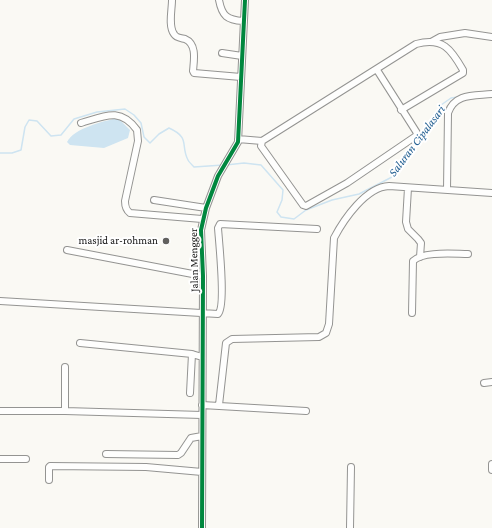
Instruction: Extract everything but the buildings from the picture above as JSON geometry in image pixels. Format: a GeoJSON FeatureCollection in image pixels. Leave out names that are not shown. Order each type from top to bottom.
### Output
{"type":"FeatureCollection","features":[{"type":"Feature","properties":{"kind":"street"},"geometry":{"type":"LineString","coordinates":[[172,0],[171,19],[173,33],[176,37],[188,40],[191,44],[194,54],[194,73],[241,77]]}},
{"type":"Feature","properties":{"kind":"street"},"geometry":{"type":"LineString","coordinates":[[218,0],[227,17],[232,20],[243,21]]}},
{"type":"Feature","properties":{"kind":"street","name":"Jalan Mengger"},"geometry":{"type":"LineString","coordinates":[[202,528],[202,357],[204,314],[200,238],[202,219],[206,208],[224,165],[236,147],[238,139],[245,0]]}},
{"type":"Feature","properties":{"kind":"street"},"geometry":{"type":"LineString","coordinates":[[238,139],[262,141],[377,70],[416,44],[431,42],[440,38],[465,33],[492,37]]}},
{"type":"Feature","properties":{"kind":"street"},"geometry":{"type":"LineString","coordinates":[[401,110],[463,73],[463,70],[453,53],[440,44],[431,42]]}},
{"type":"Feature","properties":{"kind":"street"},"geometry":{"type":"LineString","coordinates":[[222,53],[242,56]]}},
{"type":"Feature","properties":{"kind":"street"},"geometry":{"type":"LineString","coordinates":[[262,141],[261,146],[301,204],[306,206],[347,183],[416,138],[417,133],[377,70]]}},
{"type":"Feature","properties":{"kind":"street"},"geometry":{"type":"LineString","coordinates":[[447,190],[448,113],[450,106],[460,98],[492,94]]}},
{"type":"Feature","properties":{"kind":"street"},"geometry":{"type":"LineString","coordinates":[[81,123],[115,115],[122,116],[127,119],[137,130],[138,141],[125,201],[127,211],[130,213],[202,219]]}},
{"type":"Feature","properties":{"kind":"street"},"geometry":{"type":"LineString","coordinates":[[218,405],[226,343],[228,341],[232,339],[322,336],[328,330],[334,238],[354,209],[375,190],[382,187],[492,193]]}},
{"type":"Feature","properties":{"kind":"street"},"geometry":{"type":"LineString","coordinates":[[408,188],[406,222],[408,230],[421,243],[420,257]]}},
{"type":"Feature","properties":{"kind":"street"},"geometry":{"type":"LineString","coordinates":[[154,200],[206,208]]}},
{"type":"Feature","properties":{"kind":"street"},"geometry":{"type":"LineString","coordinates":[[0,301],[218,314],[220,313],[222,307],[218,228],[220,224],[317,229]]}},
{"type":"Feature","properties":{"kind":"street"},"geometry":{"type":"LineString","coordinates":[[67,250],[203,276]]}},
{"type":"Feature","properties":{"kind":"street"},"geometry":{"type":"LineString","coordinates":[[412,313],[413,261],[420,257],[440,254],[468,254]]}},
{"type":"Feature","properties":{"kind":"street"},"geometry":{"type":"LineString","coordinates":[[80,343],[192,354],[202,357]]}},
{"type":"Feature","properties":{"kind":"street"},"geometry":{"type":"LineString","coordinates":[[190,393],[192,354]]}},
{"type":"Feature","properties":{"kind":"street"},"geometry":{"type":"LineString","coordinates":[[65,367],[65,411]]}},
{"type":"Feature","properties":{"kind":"street"},"geometry":{"type":"LineString","coordinates":[[484,383],[492,382]]}},
{"type":"Feature","properties":{"kind":"street"},"geometry":{"type":"LineString","coordinates":[[202,405],[306,411]]}},
{"type":"Feature","properties":{"kind":"street"},"geometry":{"type":"LineString","coordinates":[[0,411],[65,411],[202,415]]}},
{"type":"Feature","properties":{"kind":"street"},"geometry":{"type":"LineString","coordinates":[[106,454],[178,455],[181,453],[190,438],[202,436]]}},
{"type":"Feature","properties":{"kind":"street"},"geometry":{"type":"LineString","coordinates":[[0,459],[26,459]]}},
{"type":"Feature","properties":{"kind":"street"},"geometry":{"type":"LineString","coordinates":[[492,464],[492,470]]}},
{"type":"Feature","properties":{"kind":"street"},"geometry":{"type":"LineString","coordinates":[[48,480],[50,466],[146,467],[202,472]]}},
{"type":"Feature","properties":{"kind":"street"},"geometry":{"type":"LineString","coordinates":[[350,528],[351,468]]}},
{"type":"Feature","properties":{"kind":"water"},"geometry":{"type":"Polygon","coordinates":[[[118,118],[130,130],[128,138],[104,148],[70,145],[67,142],[71,137],[83,129],[98,123],[118,118]]]}},
{"type":"Feature","properties":{"kind":"waterway","name":"Saluran Cipalasari"},"geometry":{"type":"LineString","coordinates":[[226,165],[244,163],[261,165],[283,190],[282,200],[277,212],[281,217],[294,219],[306,210],[332,200],[359,194],[392,177],[441,105],[451,98],[458,97]]}},
{"type":"Feature","properties":{"kind":"waterway","name":"Saluran Cipalasari"},"geometry":{"type":"LineString","coordinates":[[0,153],[12,153],[21,150],[25,127],[29,120],[37,121],[51,136],[61,135],[74,119],[97,112],[125,109],[134,115],[141,123],[144,137],[150,143],[159,134],[169,128],[180,135],[183,139],[188,161],[194,167],[223,165]]}},
{"type":"Feature","properties":{"kind":"cycle path"},"geometry":{"type":"LineString","coordinates":[[202,528],[203,276],[201,230],[206,208],[218,176],[238,142],[245,0]]}},
{"type":"Feature","properties":{"kind":"place","name":"masjid ar-rohman"},"geometry":{"type":"Point","coordinates":[166,241]}}]}
